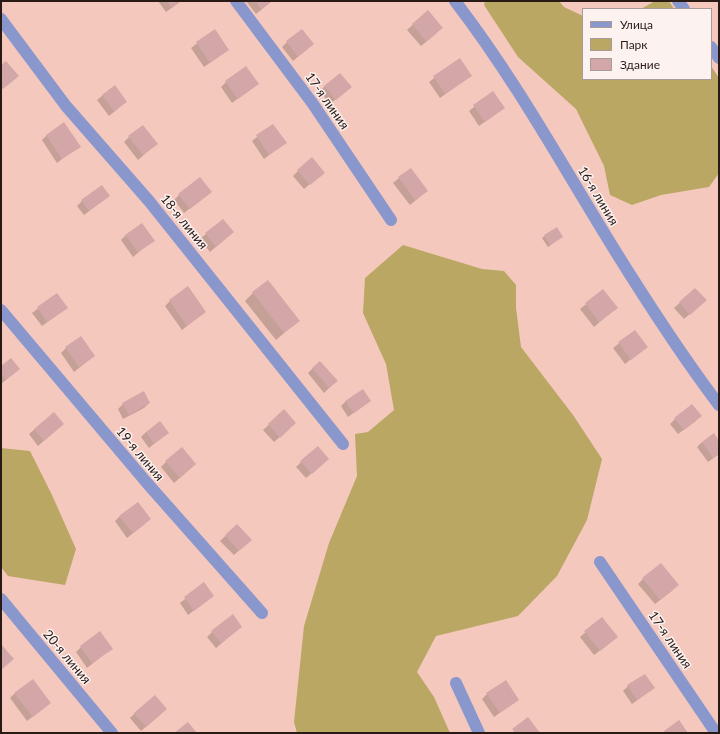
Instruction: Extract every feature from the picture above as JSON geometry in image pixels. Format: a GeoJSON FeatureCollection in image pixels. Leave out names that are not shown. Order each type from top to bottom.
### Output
{"type":"FeatureCollection","features":[{"type":"Feature","properties":{"kind":"street","name":"17-я линия"},"geometry":{"type":"LineString","coordinates":[[236,1],[313,104],[391,220]]}},
{"type":"Feature","properties":{"kind":"street","name":"16-я линия"},"geometry":{"type":"LineString","coordinates":[[455,1],[526,102],[614,249],[688,364],[719,405]]}},
{"type":"Feature","properties":{"kind":"street","name":"18-я линия"},"geometry":{"type":"LineString","coordinates":[[1,19],[66,106],[149,201],[343,444]]}},
{"type":"Feature","properties":{"kind":"street"},"geometry":{"type":"LineString","coordinates":[[712,48],[719,58]]}},
{"type":"Feature","properties":{"kind":"street","name":"19-я линия"},"geometry":{"type":"LineString","coordinates":[[1,310],[147,483],[262,613]]}},
{"type":"Feature","properties":{"kind":"street","name":"17-я линия"},"geometry":{"type":"LineString","coordinates":[[600,562],[716,733]]}},
{"type":"Feature","properties":{"kind":"street","name":"20-я линия"},"geometry":{"type":"LineString","coordinates":[[1,599],[112,733]]}},
{"type":"Feature","properties":{"kind":"street"},"geometry":{"type":"LineString","coordinates":[[456,683],[479,733]]}},
{"type":"Feature","properties":{"kind":"green space"},"geometry":{"type":"Polygon","coordinates":[[[485,1],[559,1],[564,7],[582,16],[582,80],[712,80],[712,68],[719,78],[719,173],[709,187],[661,195],[632,205],[610,195],[604,166],[576,109],[518,57],[484,5],[485,1]]]}},
{"type":"Feature","properties":{"kind":"green space"},"geometry":{"type":"Polygon","coordinates":[[[655,1],[669,1],[673,8],[643,8],[655,1]]]}},
{"type":"Feature","properties":{"kind":"green space"},"geometry":{"type":"Polygon","coordinates":[[[403,245],[482,269],[504,271],[516,285],[516,308],[521,347],[573,415],[602,459],[587,520],[557,576],[518,616],[436,636],[417,672],[434,697],[450,733],[297,733],[294,722],[304,626],[329,543],[357,476],[355,434],[368,432],[394,410],[386,364],[363,313],[365,278],[403,245]]]}},
{"type":"Feature","properties":{"kind":"green space"},"geometry":{"type":"Polygon","coordinates":[[[1,448],[30,451],[52,495],[76,549],[65,585],[8,576],[1,567],[1,448]]]}},
{"type":"Feature","properties":{"kind":"building"},"geometry":{"type":"Polygon","coordinates":[[[167,1],[181,1],[172,8],[167,1]]]}},
{"type":"Feature","properties":{"kind":"building"},"geometry":{"type":"Polygon","coordinates":[[[255,1],[272,1],[261,9],[255,1]]]}},
{"type":"Feature","properties":{"kind":"building"},"geometry":{"type":"Polygon","coordinates":[[[428,10],[443,28],[426,41],[412,24],[428,10]]]}},
{"type":"Feature","properties":{"kind":"building"},"geometry":{"type":"Polygon","coordinates":[[[215,29],[229,50],[210,63],[196,42],[215,29]]]}},
{"type":"Feature","properties":{"kind":"building"},"geometry":{"type":"Polygon","coordinates":[[[302,29],[314,44],[298,57],[286,41],[302,29]]]}},
{"type":"Feature","properties":{"kind":"building"},"geometry":{"type":"Polygon","coordinates":[[[460,58],[472,76],[445,94],[433,76],[460,58]]]}},
{"type":"Feature","properties":{"kind":"building"},"geometry":{"type":"Polygon","coordinates":[[[6,61],[19,76],[3,89],[1,87],[1,65],[6,61]]]}},
{"type":"Feature","properties":{"kind":"building"},"geometry":{"type":"Polygon","coordinates":[[[246,66],[259,84],[238,99],[225,81],[246,66]]]}},
{"type":"Feature","properties":{"kind":"building"},"geometry":{"type":"Polygon","coordinates":[[[340,73],[352,87],[336,100],[324,86],[340,73]]]}},
{"type":"Feature","properties":{"kind":"building"},"geometry":{"type":"Polygon","coordinates":[[[115,85],[127,102],[114,111],[102,95],[115,85]]]}},
{"type":"Feature","properties":{"kind":"building"},"geometry":{"type":"Polygon","coordinates":[[[493,91],[505,108],[485,122],[473,105],[493,91]]]}},
{"type":"Feature","properties":{"kind":"building"},"geometry":{"type":"Polygon","coordinates":[[[64,122],[81,147],[62,159],[46,135],[64,122]]]}},
{"type":"Feature","properties":{"kind":"building"},"geometry":{"type":"Polygon","coordinates":[[[273,124],[287,143],[269,155],[256,135],[273,124]]]}},
{"type":"Feature","properties":{"kind":"building"},"geometry":{"type":"Polygon","coordinates":[[[143,125],[158,144],[143,155],[128,136],[143,125]]]}},
{"type":"Feature","properties":{"kind":"building"},"geometry":{"type":"Polygon","coordinates":[[[312,157],[325,173],[310,185],[297,170],[312,157]]]}},
{"type":"Feature","properties":{"kind":"building"},"geometry":{"type":"Polygon","coordinates":[[[411,168],[428,191],[415,200],[398,177],[411,168]]]}},
{"type":"Feature","properties":{"kind":"building"},"geometry":{"type":"Polygon","coordinates":[[[200,177],[212,192],[190,209],[178,194],[200,177]]]}},
{"type":"Feature","properties":{"kind":"building"},"geometry":{"type":"Polygon","coordinates":[[[102,185],[110,196],[89,211],[81,200],[102,185]]]}},
{"type":"Feature","properties":{"kind":"building"},"geometry":{"type":"Polygon","coordinates":[[[223,219],[234,232],[216,247],[205,233],[223,219]]]}},
{"type":"Feature","properties":{"kind":"building"},"geometry":{"type":"Polygon","coordinates":[[[142,223],[155,241],[138,252],[125,235],[142,223]]]}},
{"type":"Feature","properties":{"kind":"building"},"geometry":{"type":"Polygon","coordinates":[[[557,227],[563,237],[550,245],[544,235],[557,227]]]}},
{"type":"Feature","properties":{"kind":"building"},"geometry":{"type":"Polygon","coordinates":[[[268,280],[300,321],[284,333],[252,292],[268,280]]]}},
{"type":"Feature","properties":{"kind":"building"},"geometry":{"type":"Polygon","coordinates":[[[188,286],[206,312],[187,326],[169,300],[188,286]]]}},
{"type":"Feature","properties":{"kind":"building"},"geometry":{"type":"Polygon","coordinates":[[[695,288],[707,300],[690,315],[679,302],[695,288]]]}},
{"type":"Feature","properties":{"kind":"building"},"geometry":{"type":"Polygon","coordinates":[[[603,289],[618,308],[599,322],[585,303],[603,289]]]}},
{"type":"Feature","properties":{"kind":"building"},"geometry":{"type":"Polygon","coordinates":[[[57,293],[68,308],[47,322],[37,307],[57,293]]]}},
{"type":"Feature","properties":{"kind":"building"},"geometry":{"type":"Polygon","coordinates":[[[635,330],[648,347],[631,360],[618,342],[635,330]]]}},
{"type":"Feature","properties":{"kind":"building"},"geometry":{"type":"Polygon","coordinates":[[[81,336],[95,356],[79,367],[65,347],[81,336]]]}},
{"type":"Feature","properties":{"kind":"building"},"geometry":{"type":"Polygon","coordinates":[[[11,358],[20,369],[6,380],[1,374],[1,366],[11,358]]]}},
{"type":"Feature","properties":{"kind":"building"},"geometry":{"type":"Polygon","coordinates":[[[320,361],[338,381],[329,388],[312,368],[320,361]]]}},
{"type":"Feature","properties":{"kind":"building"},"geometry":{"type":"Polygon","coordinates":[[[363,389],[371,401],[354,413],[345,401],[363,389]]]}},
{"type":"Feature","properties":{"kind":"building"},"geometry":{"type":"Polygon","coordinates":[[[144,391],[150,403],[129,415],[122,403],[144,391]]]}},
{"type":"Feature","properties":{"kind":"building"},"geometry":{"type":"Polygon","coordinates":[[[692,404],[702,416],[684,430],[674,418],[692,404]]]}},
{"type":"Feature","properties":{"kind":"building"},"geometry":{"type":"Polygon","coordinates":[[[284,409],[296,423],[280,438],[268,424],[284,409]]]}},
{"type":"Feature","properties":{"kind":"building"},"geometry":{"type":"Polygon","coordinates":[[[54,412],[64,424],[44,441],[34,429],[54,412]]]}},
{"type":"Feature","properties":{"kind":"building"},"geometry":{"type":"Polygon","coordinates":[[[160,421],[169,433],[154,444],[146,432],[160,421]]]}},
{"type":"Feature","properties":{"kind":"building"},"geometry":{"type":"Polygon","coordinates":[[[714,433],[719,441],[719,453],[713,458],[702,442],[714,433]]]}},
{"type":"Feature","properties":{"kind":"building"},"geometry":{"type":"Polygon","coordinates":[[[318,446],[329,459],[312,474],[300,461],[318,446]]]}},
{"type":"Feature","properties":{"kind":"building"},"geometry":{"type":"Polygon","coordinates":[[[182,447],[196,464],[180,478],[165,461],[182,447]]]}},
{"type":"Feature","properties":{"kind":"building"},"geometry":{"type":"Polygon","coordinates":[[[138,502],[151,519],[133,533],[119,516],[138,502]]]}},
{"type":"Feature","properties":{"kind":"building"},"geometry":{"type":"Polygon","coordinates":[[[237,524],[252,540],[239,551],[225,535],[237,524]]]}},
{"type":"Feature","properties":{"kind":"building"},"geometry":{"type":"Polygon","coordinates":[[[661,563],[679,585],[660,600],[642,578],[661,563]]]}},
{"type":"Feature","properties":{"kind":"building"},"geometry":{"type":"Polygon","coordinates":[[[204,582],[214,596],[194,611],[184,597],[204,582]]]}},
{"type":"Feature","properties":{"kind":"building"},"geometry":{"type":"Polygon","coordinates":[[[233,614],[242,627],[221,643],[211,631],[233,614]]]}},
{"type":"Feature","properties":{"kind":"building"},"geometry":{"type":"Polygon","coordinates":[[[602,617],[618,637],[600,651],[584,631],[602,617]]]}},
{"type":"Feature","properties":{"kind":"building"},"geometry":{"type":"Polygon","coordinates":[[[100,631],[113,649],[92,663],[80,646],[100,631]]]}},
{"type":"Feature","properties":{"kind":"building"},"geometry":{"type":"Polygon","coordinates":[[[1,644],[14,659],[1,670],[1,644]]]}},
{"type":"Feature","properties":{"kind":"building"},"geometry":{"type":"Polygon","coordinates":[[[645,674],[655,688],[637,700],[627,685],[645,674]]]}},
{"type":"Feature","properties":{"kind":"building"},"geometry":{"type":"Polygon","coordinates":[[[33,679],[51,703],[33,717],[14,693],[33,679]]]}},
{"type":"Feature","properties":{"kind":"building"},"geometry":{"type":"Polygon","coordinates":[[[506,680],[519,700],[500,713],[486,693],[506,680]]]}},
{"type":"Feature","properties":{"kind":"building"},"geometry":{"type":"Polygon","coordinates":[[[155,695],[167,709],[146,727],[134,713],[155,695]]]}},
{"type":"Feature","properties":{"kind":"building"},"geometry":{"type":"Polygon","coordinates":[[[528,717],[540,733],[515,733],[512,729],[528,717]]]}},
{"type":"Feature","properties":{"kind":"building"},"geometry":{"type":"Polygon","coordinates":[[[679,720],[688,733],[665,733],[664,731],[679,720]]]}},
{"type":"Feature","properties":{"kind":"building"},"geometry":{"type":"Polygon","coordinates":[[[188,722],[197,733],[174,733],[188,722]]]}}]}
